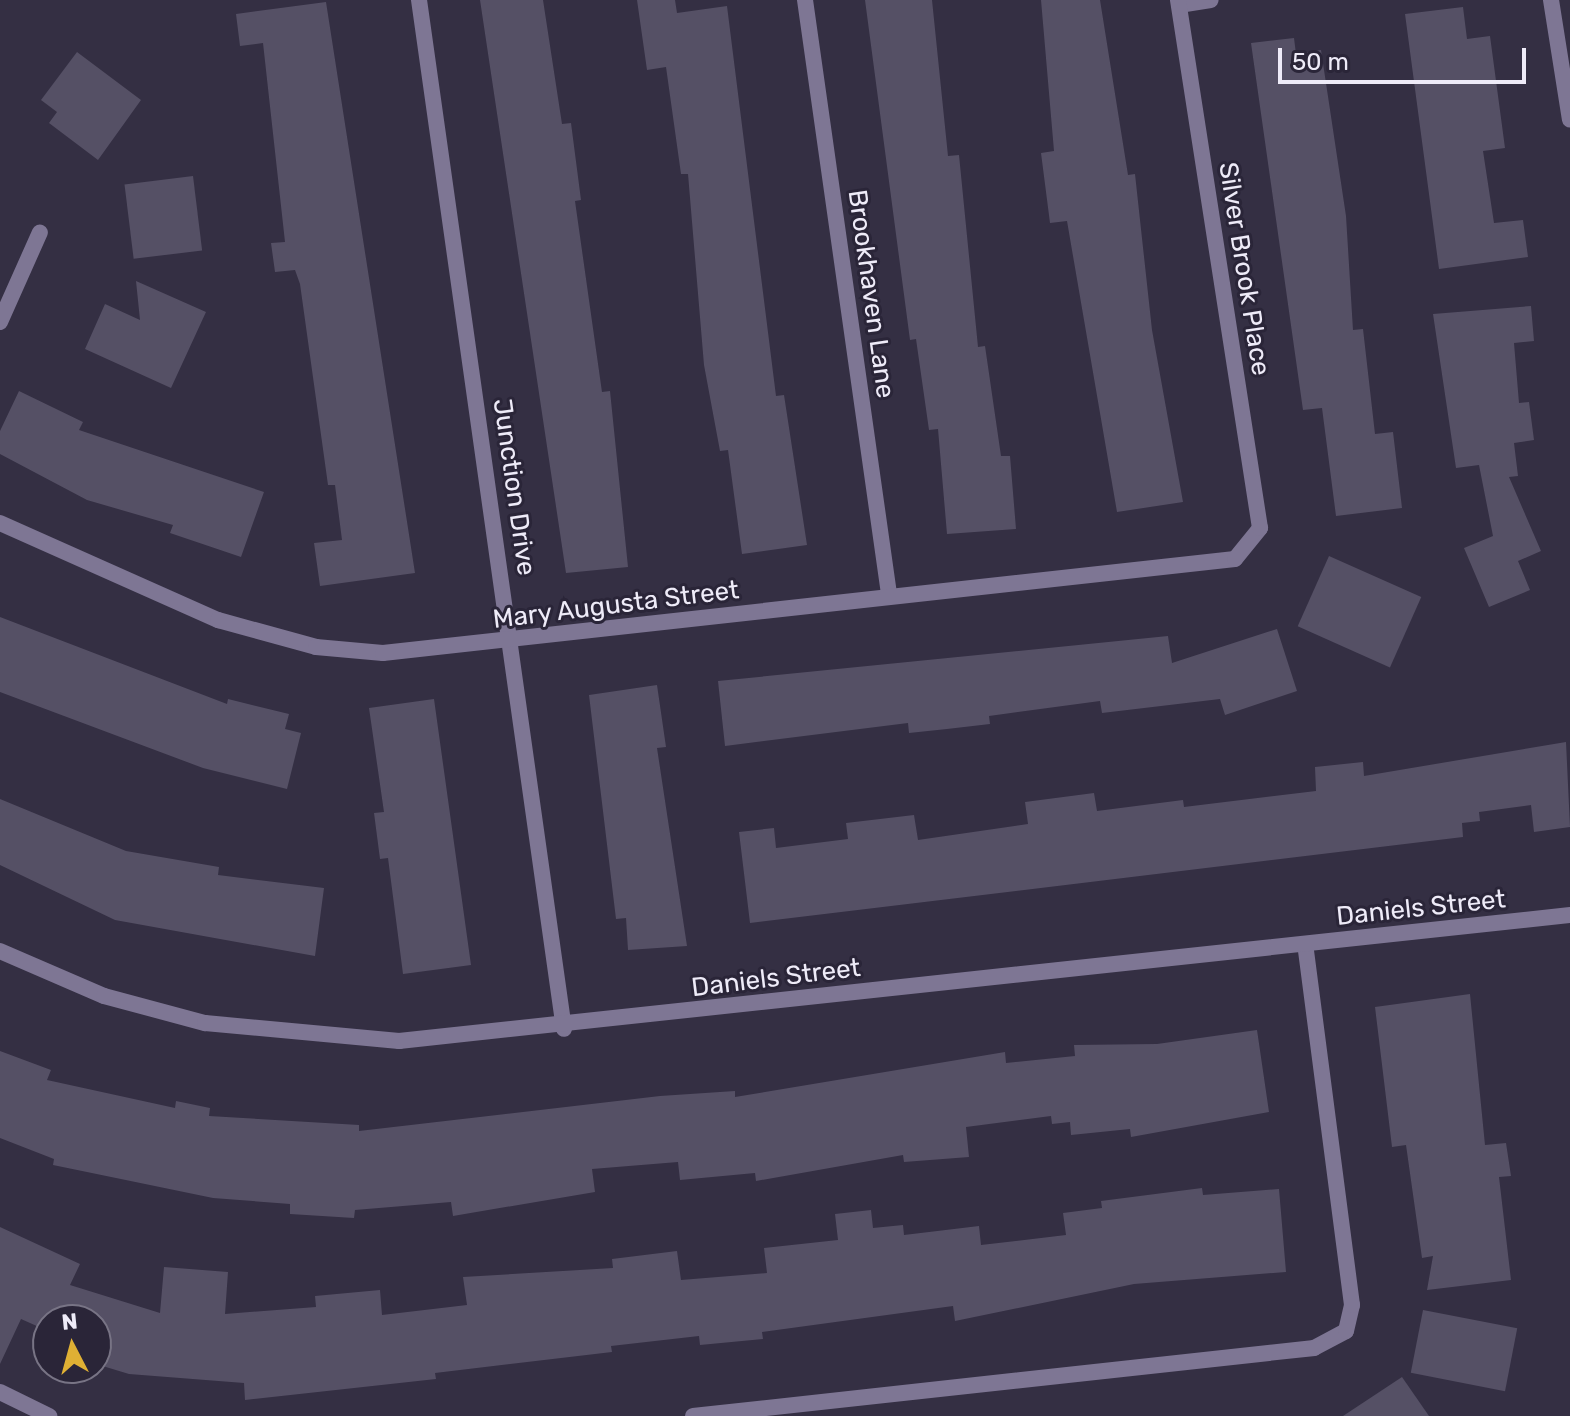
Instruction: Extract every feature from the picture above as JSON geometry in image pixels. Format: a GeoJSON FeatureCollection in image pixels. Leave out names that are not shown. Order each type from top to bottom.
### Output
{"type":"FeatureCollection","features":[{"type":"Feature","properties":{"kind":"street","name":"Junction Drive"},"geometry":{"type":"LineString","coordinates":[[419,0],[564,1029]]}},
{"type":"Feature","properties":{"kind":"street","name":"Brookhaven Lane"},"geometry":{"type":"LineString","coordinates":[[805,0],[889,594]]}},
{"type":"Feature","properties":{"kind":"street"},"geometry":{"type":"LineString","coordinates":[[1178,2],[1211,0]]}},
{"type":"Feature","properties":{"kind":"street"},"geometry":{"type":"LineString","coordinates":[[1551,0],[1570,120]]}},
{"type":"Feature","properties":{"kind":"street","name":"Silver Brook Place"},"geometry":{"type":"LineString","coordinates":[[1178,2],[1260,528],[1254,544]]}},
{"type":"Feature","properties":{"kind":"street"},"geometry":{"type":"LineString","coordinates":[[0,322],[40,232]]}},
{"type":"Feature","properties":{"kind":"street","name":"Mary Augusta Street"},"geometry":{"type":"LineString","coordinates":[[0,523],[218,620],[316,647],[383,653],[512,643],[889,594],[1194,567],[1235,559],[1254,544]]}},
{"type":"Feature","properties":{"kind":"street","name":"Daniels Street"},"geometry":{"type":"LineString","coordinates":[[0,951],[104,996],[288,1034],[399,1041],[564,1029],[1570,915]]}},
{"type":"Feature","properties":{"kind":"street"},"geometry":{"type":"LineString","coordinates":[[693,1416],[1314,1348],[1346,1331],[1352,1305],[1305,945]]}},
{"type":"Feature","properties":{"kind":"street"},"geometry":{"type":"LineString","coordinates":[[0,1392],[49,1416]]}},
{"type":"Feature","properties":{"kind":"building"},"geometry":{"type":"Polygon","coordinates":[[[480,0],[543,0],[562,124],[571,123],[581,200],[575,201],[602,392],[610,391],[628,567],[566,573],[480,0]]]}},
{"type":"Feature","properties":{"kind":"building"},"geometry":{"type":"Polygon","coordinates":[[[637,0],[675,0],[677,13],[727,6],[776,396],[784,395],[807,545],[742,554],[728,450],[720,451],[704,365],[688,174],[681,174],[666,67],[647,70],[637,0]]]}},
{"type":"Feature","properties":{"kind":"building"},"geometry":{"type":"Polygon","coordinates":[[[865,0],[932,0],[948,156],[959,155],[978,347],[985,346],[1001,456],[1010,456],[1016,529],[947,534],[938,429],[929,430],[916,339],[910,340],[865,0]]]}},
{"type":"Feature","properties":{"kind":"building"},"geometry":{"type":"Polygon","coordinates":[[[1041,0],[1100,0],[1128,175],[1135,174],[1152,330],[1183,502],[1117,512],[1067,221],[1050,223],[1041,153],[1054,151],[1041,0]]]}},
{"type":"Feature","properties":{"kind":"building"},"geometry":{"type":"Polygon","coordinates":[[[326,2],[415,573],[320,586],[314,543],[342,540],[335,485],[328,485],[300,284],[295,270],[275,272],[271,243],[285,242],[263,43],[240,46],[236,14],[326,2]]]}},
{"type":"Feature","properties":{"kind":"building"},"geometry":{"type":"Polygon","coordinates":[[[1463,7],[1467,39],[1490,36],[1505,148],[1483,151],[1494,223],[1523,220],[1528,257],[1439,269],[1405,14],[1463,7]]]}},
{"type":"Feature","properties":{"kind":"building"},"geometry":{"type":"Polygon","coordinates":[[[1294,38],[1296,54],[1321,50],[1346,216],[1353,330],[1363,329],[1375,434],[1393,432],[1402,508],[1336,516],[1322,408],[1303,410],[1251,43],[1294,38]]]}},
{"type":"Feature","properties":{"kind":"building"},"geometry":{"type":"Polygon","coordinates":[[[77,52],[141,100],[98,160],[49,123],[57,112],[41,100],[77,52]]]}},
{"type":"Feature","properties":{"kind":"building"},"geometry":{"type":"Polygon","coordinates":[[[193,176],[202,250],[134,259],[125,184],[193,176]]]}},
{"type":"Feature","properties":{"kind":"building"},"geometry":{"type":"Polygon","coordinates":[[[136,281],[206,312],[171,388],[85,349],[105,304],[140,320],[136,281]]]}},
{"type":"Feature","properties":{"kind":"building"},"geometry":{"type":"Polygon","coordinates":[[[1531,306],[1534,341],[1514,343],[1519,403],[1529,402],[1534,440],[1514,443],[1518,476],[1509,477],[1541,551],[1518,561],[1530,590],[1489,607],[1464,548],[1493,536],[1479,465],[1456,468],[1433,314],[1531,306]]]}},
{"type":"Feature","properties":{"kind":"building"},"geometry":{"type":"Polygon","coordinates":[[[19,391],[83,422],[79,430],[264,492],[241,557],[170,533],[173,525],[87,500],[0,454],[0,431],[19,391]]]}},
{"type":"Feature","properties":{"kind":"building"},"geometry":{"type":"Polygon","coordinates":[[[1329,556],[1421,597],[1390,667],[1298,626],[1329,556]]]}},
{"type":"Feature","properties":{"kind":"building"},"geometry":{"type":"Polygon","coordinates":[[[0,617],[227,704],[228,699],[289,714],[285,729],[301,733],[287,789],[203,768],[0,692],[0,617]]]}},
{"type":"Feature","properties":{"kind":"building"},"geometry":{"type":"Polygon","coordinates":[[[1277,629],[1297,691],[1225,715],[1220,699],[1102,713],[1100,701],[989,716],[990,724],[909,733],[908,723],[725,746],[718,681],[1168,636],[1172,663],[1277,629]]]}},
{"type":"Feature","properties":{"kind":"building"},"geometry":{"type":"Polygon","coordinates":[[[657,685],[666,747],[657,748],[687,946],[628,950],[626,918],[616,919],[589,695],[657,685]]]}},
{"type":"Feature","properties":{"kind":"building"},"geometry":{"type":"Polygon","coordinates":[[[434,699],[471,965],[403,974],[388,858],[380,859],[374,813],[384,812],[369,708],[434,699]]]}},
{"type":"Feature","properties":{"kind":"building"},"geometry":{"type":"Polygon","coordinates":[[[1566,742],[1570,827],[1534,832],[1531,805],[1479,812],[1480,821],[1462,823],[1463,837],[750,923],[739,832],[774,828],[776,848],[848,839],[846,823],[914,815],[918,840],[1028,824],[1025,802],[1094,793],[1097,811],[1183,800],[1184,807],[1316,791],[1315,767],[1363,762],[1364,776],[1566,742]]]}},
{"type":"Feature","properties":{"kind":"building"},"geometry":{"type":"Polygon","coordinates":[[[0,799],[126,851],[219,867],[218,875],[324,888],[315,956],[115,920],[0,865],[0,799]]]}},
{"type":"Feature","properties":{"kind":"building"},"geometry":{"type":"Polygon","coordinates":[[[1470,994],[1485,1145],[1506,1143],[1511,1176],[1499,1177],[1511,1280],[1427,1290],[1433,1256],[1422,1258],[1406,1145],[1392,1147],[1375,1007],[1470,994]]]}},
{"type":"Feature","properties":{"kind":"building"},"geometry":{"type":"Polygon","coordinates":[[[1257,1030],[1269,1112],[1131,1137],[1130,1129],[1071,1135],[1070,1122],[1052,1124],[1051,1116],[966,1127],[969,1157],[904,1162],[903,1155],[756,1181],[755,1173],[680,1180],[678,1162],[592,1169],[595,1192],[453,1216],[451,1202],[355,1210],[354,1218],[290,1214],[290,1204],[213,1198],[53,1165],[54,1159],[0,1138],[0,1051],[51,1070],[47,1080],[175,1108],[176,1101],[210,1108],[209,1116],[359,1125],[359,1131],[660,1096],[735,1091],[735,1097],[1005,1052],[1006,1063],[1075,1056],[1074,1045],[1157,1044],[1257,1030]]]}},
{"type":"Feature","properties":{"kind":"building"},"geometry":{"type":"Polygon","coordinates":[[[1202,1188],[1203,1195],[1279,1189],[1286,1272],[1134,1284],[955,1321],[953,1306],[762,1332],[763,1339],[700,1345],[699,1336],[611,1346],[612,1352],[435,1373],[436,1379],[245,1400],[244,1383],[129,1374],[112,1369],[112,1304],[32,1304],[32,1324],[21,1319],[0,1364],[0,1227],[80,1264],[70,1285],[160,1313],[164,1267],[228,1272],[225,1314],[316,1307],[315,1296],[380,1290],[382,1315],[467,1305],[463,1277],[613,1268],[612,1259],[677,1251],[681,1280],[767,1273],[764,1248],[838,1240],[835,1214],[871,1210],[873,1228],[903,1225],[904,1235],[979,1226],[981,1245],[1066,1235],[1063,1213],[1102,1208],[1101,1201],[1202,1188]]]}},
{"type":"Feature","properties":{"kind":"building"},"geometry":{"type":"Polygon","coordinates":[[[1423,1310],[1517,1328],[1505,1391],[1411,1373],[1423,1310]]]}},
{"type":"Feature","properties":{"kind":"building"},"geometry":{"type":"Polygon","coordinates":[[[1402,1377],[1429,1416],[1343,1416],[1402,1377]]]}}]}
